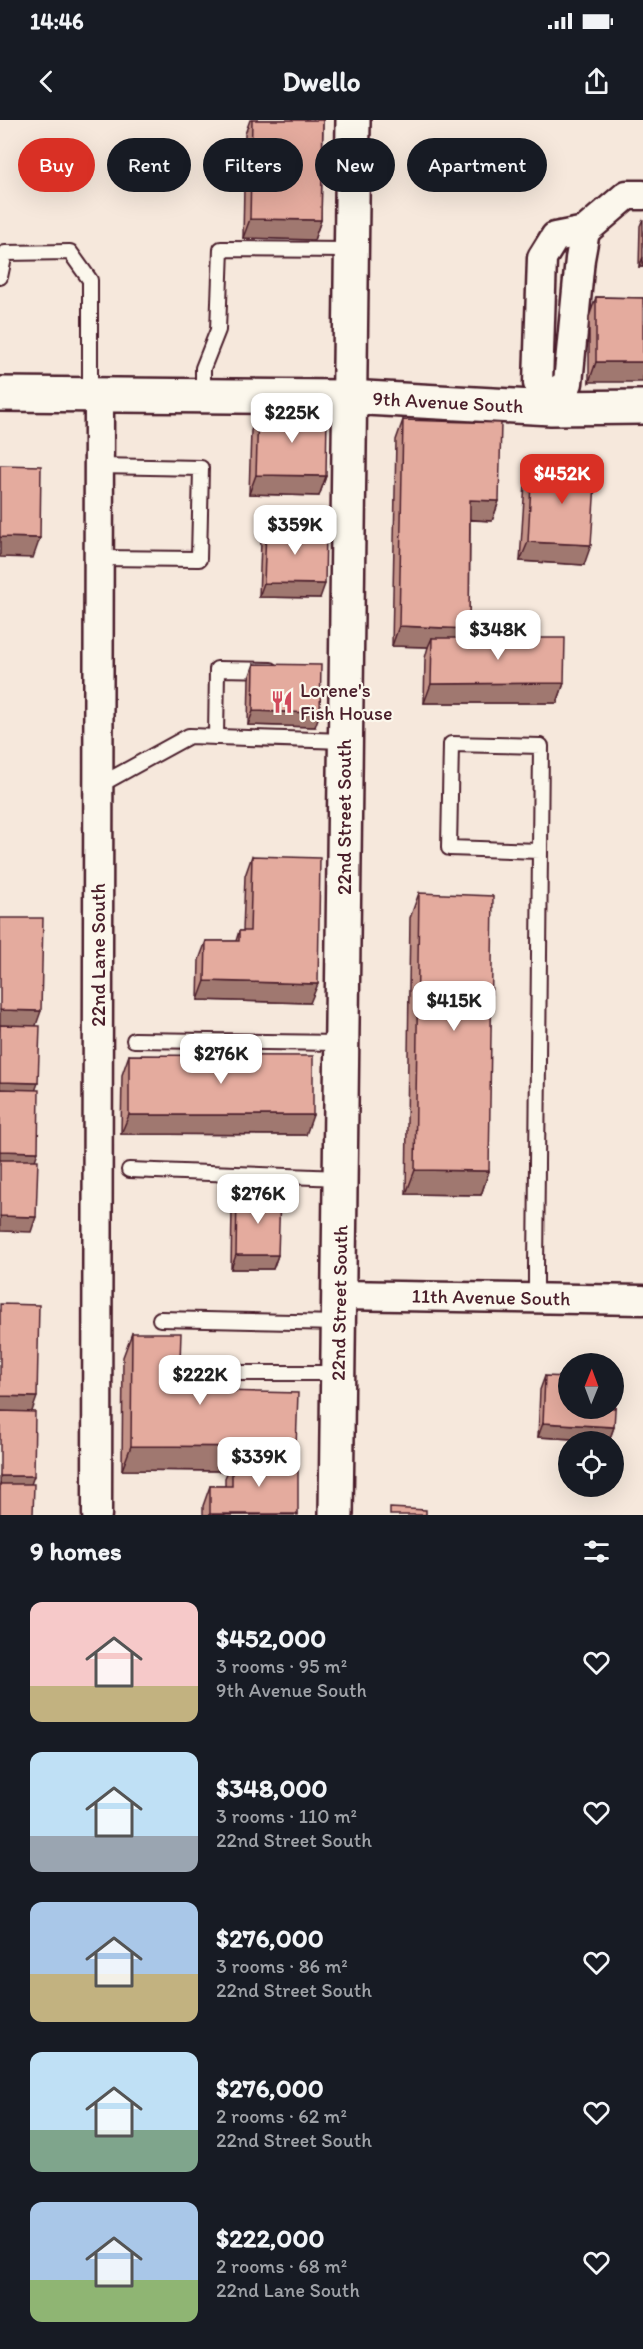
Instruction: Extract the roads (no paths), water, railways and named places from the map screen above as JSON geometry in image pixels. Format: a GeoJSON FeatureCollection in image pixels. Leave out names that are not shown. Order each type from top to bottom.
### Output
{"type":"FeatureCollection","features":[{"type":"Feature","properties":{"kind":"street","name":"22nd Street South"},"geometry":{"type":"LineString","coordinates":[[336,1515],[345,741],[339,670],[353,120]]}},
{"type":"Feature","properties":{"kind":"street"},"geometry":{"type":"LineString","coordinates":[[585,231],[580,259],[568,383],[551,402],[538,383],[542,258],[555,237],[585,231],[627,195],[643,195]]}},
{"type":"Feature","properties":{"kind":"street","name":"9th Avenue South"},"geometry":{"type":"LineString","coordinates":[[0,394],[347,397],[551,402],[643,407]]}},
{"type":"Feature","properties":{"kind":"street","name":"22nd Lane South"},"geometry":{"type":"LineString","coordinates":[[94,395],[99,466],[97,1515]]}},
{"type":"Feature","properties":{"kind":"street","name":"11th Avenue South"},"geometry":{"type":"LineString","coordinates":[[339,1309],[536,1298],[643,1300]]}},
{"type":"Feature","properties":{"kind":"lane"},"geometry":{"type":"LineString","coordinates":[[203,396],[203,368],[218,330],[221,249],[350,250]]}},
{"type":"Feature","properties":{"kind":"lane"},"geometry":{"type":"LineString","coordinates":[[0,277],[5,253],[70,252],[90,280],[94,395]]}},
{"type":"Feature","properties":{"kind":"lane"},"geometry":{"type":"LineString","coordinates":[[99,466],[201,468],[199,559],[99,558]]}},
{"type":"Feature","properties":{"kind":"lane"},"geometry":{"type":"LineString","coordinates":[[216,737],[217,669],[287,670]]}},
{"type":"Feature","properties":{"kind":"lane"},"geometry":{"type":"LineString","coordinates":[[98,786],[189,736],[345,741]]}},
{"type":"Feature","properties":{"kind":"lane"},"geometry":{"type":"LineString","coordinates":[[536,1298],[541,746],[451,744],[449,848],[540,851]]}},
{"type":"Feature","properties":{"kind":"lane"},"geometry":{"type":"LineString","coordinates":[[134,1040],[342,1043]]}},
{"type":"Feature","properties":{"kind":"lane"},"geometry":{"type":"LineString","coordinates":[[129,1170],[341,1178]]}},
{"type":"Feature","properties":{"kind":"lane"},"geometry":{"type":"LineString","coordinates":[[160,1319],[339,1309]]}},
{"type":"Feature","properties":{"kind":"lane"},"geometry":{"type":"LineString","coordinates":[[183,1372],[338,1373]]}},
{"type":"Feature","properties":{"kind":"place","name":"Lorene's Fish House"},"geometry":{"type":"Point","coordinates":[282,702]}}]}
